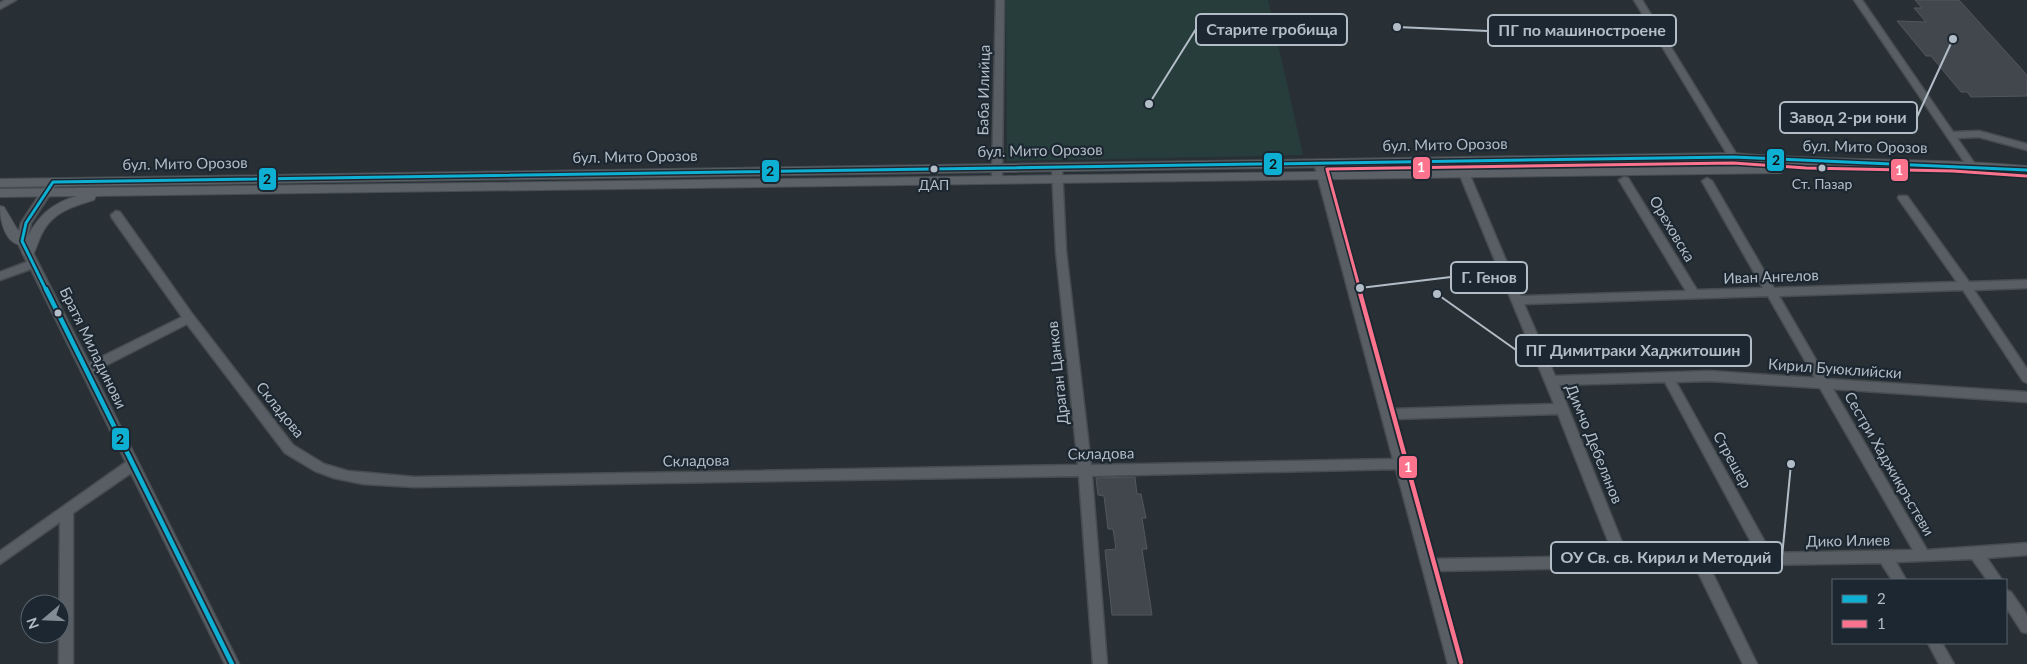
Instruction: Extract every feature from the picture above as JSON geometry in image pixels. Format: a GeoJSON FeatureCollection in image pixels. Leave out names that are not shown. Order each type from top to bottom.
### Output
{"type":"FeatureCollection","features":[{"type":"Feature","properties":{"kind":"main road","name":"бул. Мито Орозов"},"geometry":{"type":"LineString","coordinates":[[0,193],[1321,169],[1733,158],[1778,162],[1970,164],[2027,170]]}},
{"type":"Feature","properties":{"kind":"main road","name":"бул. Мито Орозов"},"geometry":{"type":"LineString","coordinates":[[1321,169],[1464,173],[1741,170],[1974,171],[2027,176]]}},
{"type":"Feature","properties":{"kind":"main road","name":"бул. Мито Орозов"},"geometry":{"type":"LineString","coordinates":[[0,183],[997,174]]}},
{"type":"Feature","properties":{"kind":"main road"},"geometry":{"type":"LineString","coordinates":[[0,210],[12,232],[25,246],[48,215],[67,204],[111,191]]}},
{"type":"Feature","properties":{"kind":"street"},"geometry":{"type":"LineString","coordinates":[[0,6],[12,0]]}},
{"type":"Feature","properties":{"kind":"street","name":"Баба Илийца"},"geometry":{"type":"LineString","coordinates":[[997,174],[1000,0]]}},
{"type":"Feature","properties":{"kind":"street"},"geometry":{"type":"LineString","coordinates":[[1638,0],[1741,170]]}},
{"type":"Feature","properties":{"kind":"street"},"geometry":{"type":"LineString","coordinates":[[1858,0],[1970,164]]}},
{"type":"Feature","properties":{"kind":"street"},"geometry":{"type":"LineString","coordinates":[[1950,135],[1979,134],[2027,147]]}},
{"type":"Feature","properties":{"kind":"street"},"geometry":{"type":"LineString","coordinates":[[1321,169],[1455,664]]}},
{"type":"Feature","properties":{"kind":"street","name":"Драган Цанков"},"geometry":{"type":"LineString","coordinates":[[1057,173],[1061,251],[1085,470],[1100,664]]}},
{"type":"Feature","properties":{"kind":"street","name":"Димчо Дебелянов"},"geometry":{"type":"LineString","coordinates":[[1464,173],[1551,381],[1623,562]]}},
{"type":"Feature","properties":{"kind":"street","name":"Ореховска"},"geometry":{"type":"LineString","coordinates":[[1624,180],[1694,294]]}},
{"type":"Feature","properties":{"kind":"street","name":"Сестри Хаджикръстеви"},"geometry":{"type":"LineString","coordinates":[[1707,181],[1923,556]]}},
{"type":"Feature","properties":{"kind":"street"},"geometry":{"type":"LineString","coordinates":[[25,246],[26,222],[53,182]]}},
{"type":"Feature","properties":{"kind":"street"},"geometry":{"type":"LineString","coordinates":[[1903,198],[1966,286],[2027,378]]}},
{"type":"Feature","properties":{"kind":"street","name":"Складова"},"geometry":{"type":"LineString","coordinates":[[116,215],[188,318],[290,449],[309,463],[334,473],[360,480],[414,482],[810,476],[1401,464]]}},
{"type":"Feature","properties":{"kind":"street","name":"Братя Миладинови"},"geometry":{"type":"LineString","coordinates":[[25,246],[232,664]]}},
{"type":"Feature","properties":{"kind":"street"},"geometry":{"type":"LineString","coordinates":[[0,276],[34,264]]}},
{"type":"Feature","properties":{"kind":"street","name":"Иван Ангелов"},"geometry":{"type":"LineString","coordinates":[[1517,300],[2027,284]]}},
{"type":"Feature","properties":{"kind":"street"},"geometry":{"type":"LineString","coordinates":[[86,370],[188,318]]}},
{"type":"Feature","properties":{"kind":"street","name":"Кирил Буюклийски"},"geometry":{"type":"LineString","coordinates":[[1551,381],[1710,376],[2027,397]]}},
{"type":"Feature","properties":{"kind":"street","name":"Стрешер"},"geometry":{"type":"LineString","coordinates":[[1668,377],[1767,559]]}},
{"type":"Feature","properties":{"kind":"street"},"geometry":{"type":"LineString","coordinates":[[1388,414],[1562,409]]}},
{"type":"Feature","properties":{"kind":"street"},"geometry":{"type":"LineString","coordinates":[[0,558],[133,464]]}},
{"type":"Feature","properties":{"kind":"street"},"geometry":{"type":"LineString","coordinates":[[66,664],[67,511]]}},
{"type":"Feature","properties":{"kind":"street","name":"Дико Илиев"},"geometry":{"type":"LineString","coordinates":[[1428,565],[1923,556],[2027,549]]}},
{"type":"Feature","properties":{"kind":"street"},"geometry":{"type":"LineString","coordinates":[[1975,552],[1994,579]]}},
{"type":"Feature","properties":{"kind":"street"},"geometry":{"type":"LineString","coordinates":[[1885,557],[1898,579]]}},
{"type":"Feature","properties":{"kind":"street"},"geometry":{"type":"LineString","coordinates":[[1699,560],[1750,664]]}},
{"type":"Feature","properties":{"kind":"street"},"geometry":{"type":"LineString","coordinates":[[2007,597],[2027,627]]}},
{"type":"Feature","properties":{"kind":"street"},"geometry":{"type":"LineString","coordinates":[[1936,644],[1947,664]]}},
{"type":"Feature","properties":{"kind":"green space"},"geometry":{"type":"Polygon","coordinates":[[[1006,0],[1268,0],[1303,155],[1007,161],[1006,0]]]}},
{"type":"Feature","properties":{"kind":"building"},"geometry":{"type":"Polygon","coordinates":[[[1915,0],[1959,0],[2027,75],[2027,96],[1971,97],[1967,92],[1961,92],[1931,56],[1926,56],[1897,21],[1926,22],[1914,8],[1922,8],[1915,0]]]}},
{"type":"Feature","properties":{"kind":"building"},"geometry":{"type":"Polygon","coordinates":[[[1135,477],[1137,494],[1141,494],[1146,518],[1142,518],[1147,549],[1142,549],[1152,615],[1112,615],[1105,550],[1116,549],[1113,529],[1108,529],[1104,496],[1098,495],[1096,478],[1135,477]]]}},
{"type":"Feature","properties":{"kind":"transit line","name":"2"},"geometry":{"type":"LineString","coordinates":[[232,664],[22,241],[26,223],[53,182],[1733,157],[1806,162],[1954,165],[2027,170]]}},
{"type":"Feature","properties":{"kind":"transit line","name":"1"},"geometry":{"type":"LineString","coordinates":[[1461,662],[1327,169],[1733,163],[1806,168],[1953,171],[2026,176]]}},
{"type":"Feature","properties":{"kind":"place","name":"ПГ по машиностроене"},"geometry":{"type":"Point","coordinates":[1397,27]}},
{"type":"Feature","properties":{"kind":"place","name":"Завод 2-ри юни"},"geometry":{"type":"Point","coordinates":[1953,39]}},
{"type":"Feature","properties":{"kind":"place","name":"Старите гробища"},"geometry":{"type":"Point","coordinates":[1149,104]}},
{"type":"Feature","properties":{"kind":"place","name":"Ст. Пазар"},"geometry":{"type":"Point","coordinates":[1822,168]}},
{"type":"Feature","properties":{"kind":"place","name":"ДАП"},"geometry":{"type":"Point","coordinates":[934,169]}},
{"type":"Feature","properties":{"kind":"place","name":"Г. Генов"},"geometry":{"type":"Point","coordinates":[1360,288]}},
{"type":"Feature","properties":{"kind":"place","name":"ПГ Димитраки Хаджитошин"},"geometry":{"type":"Point","coordinates":[1437,294]}},
{"type":"Feature","properties":{"kind":"place","name":"ОУ Св. св. Кирил и Методий"},"geometry":{"type":"Point","coordinates":[1791,464]}}]}
